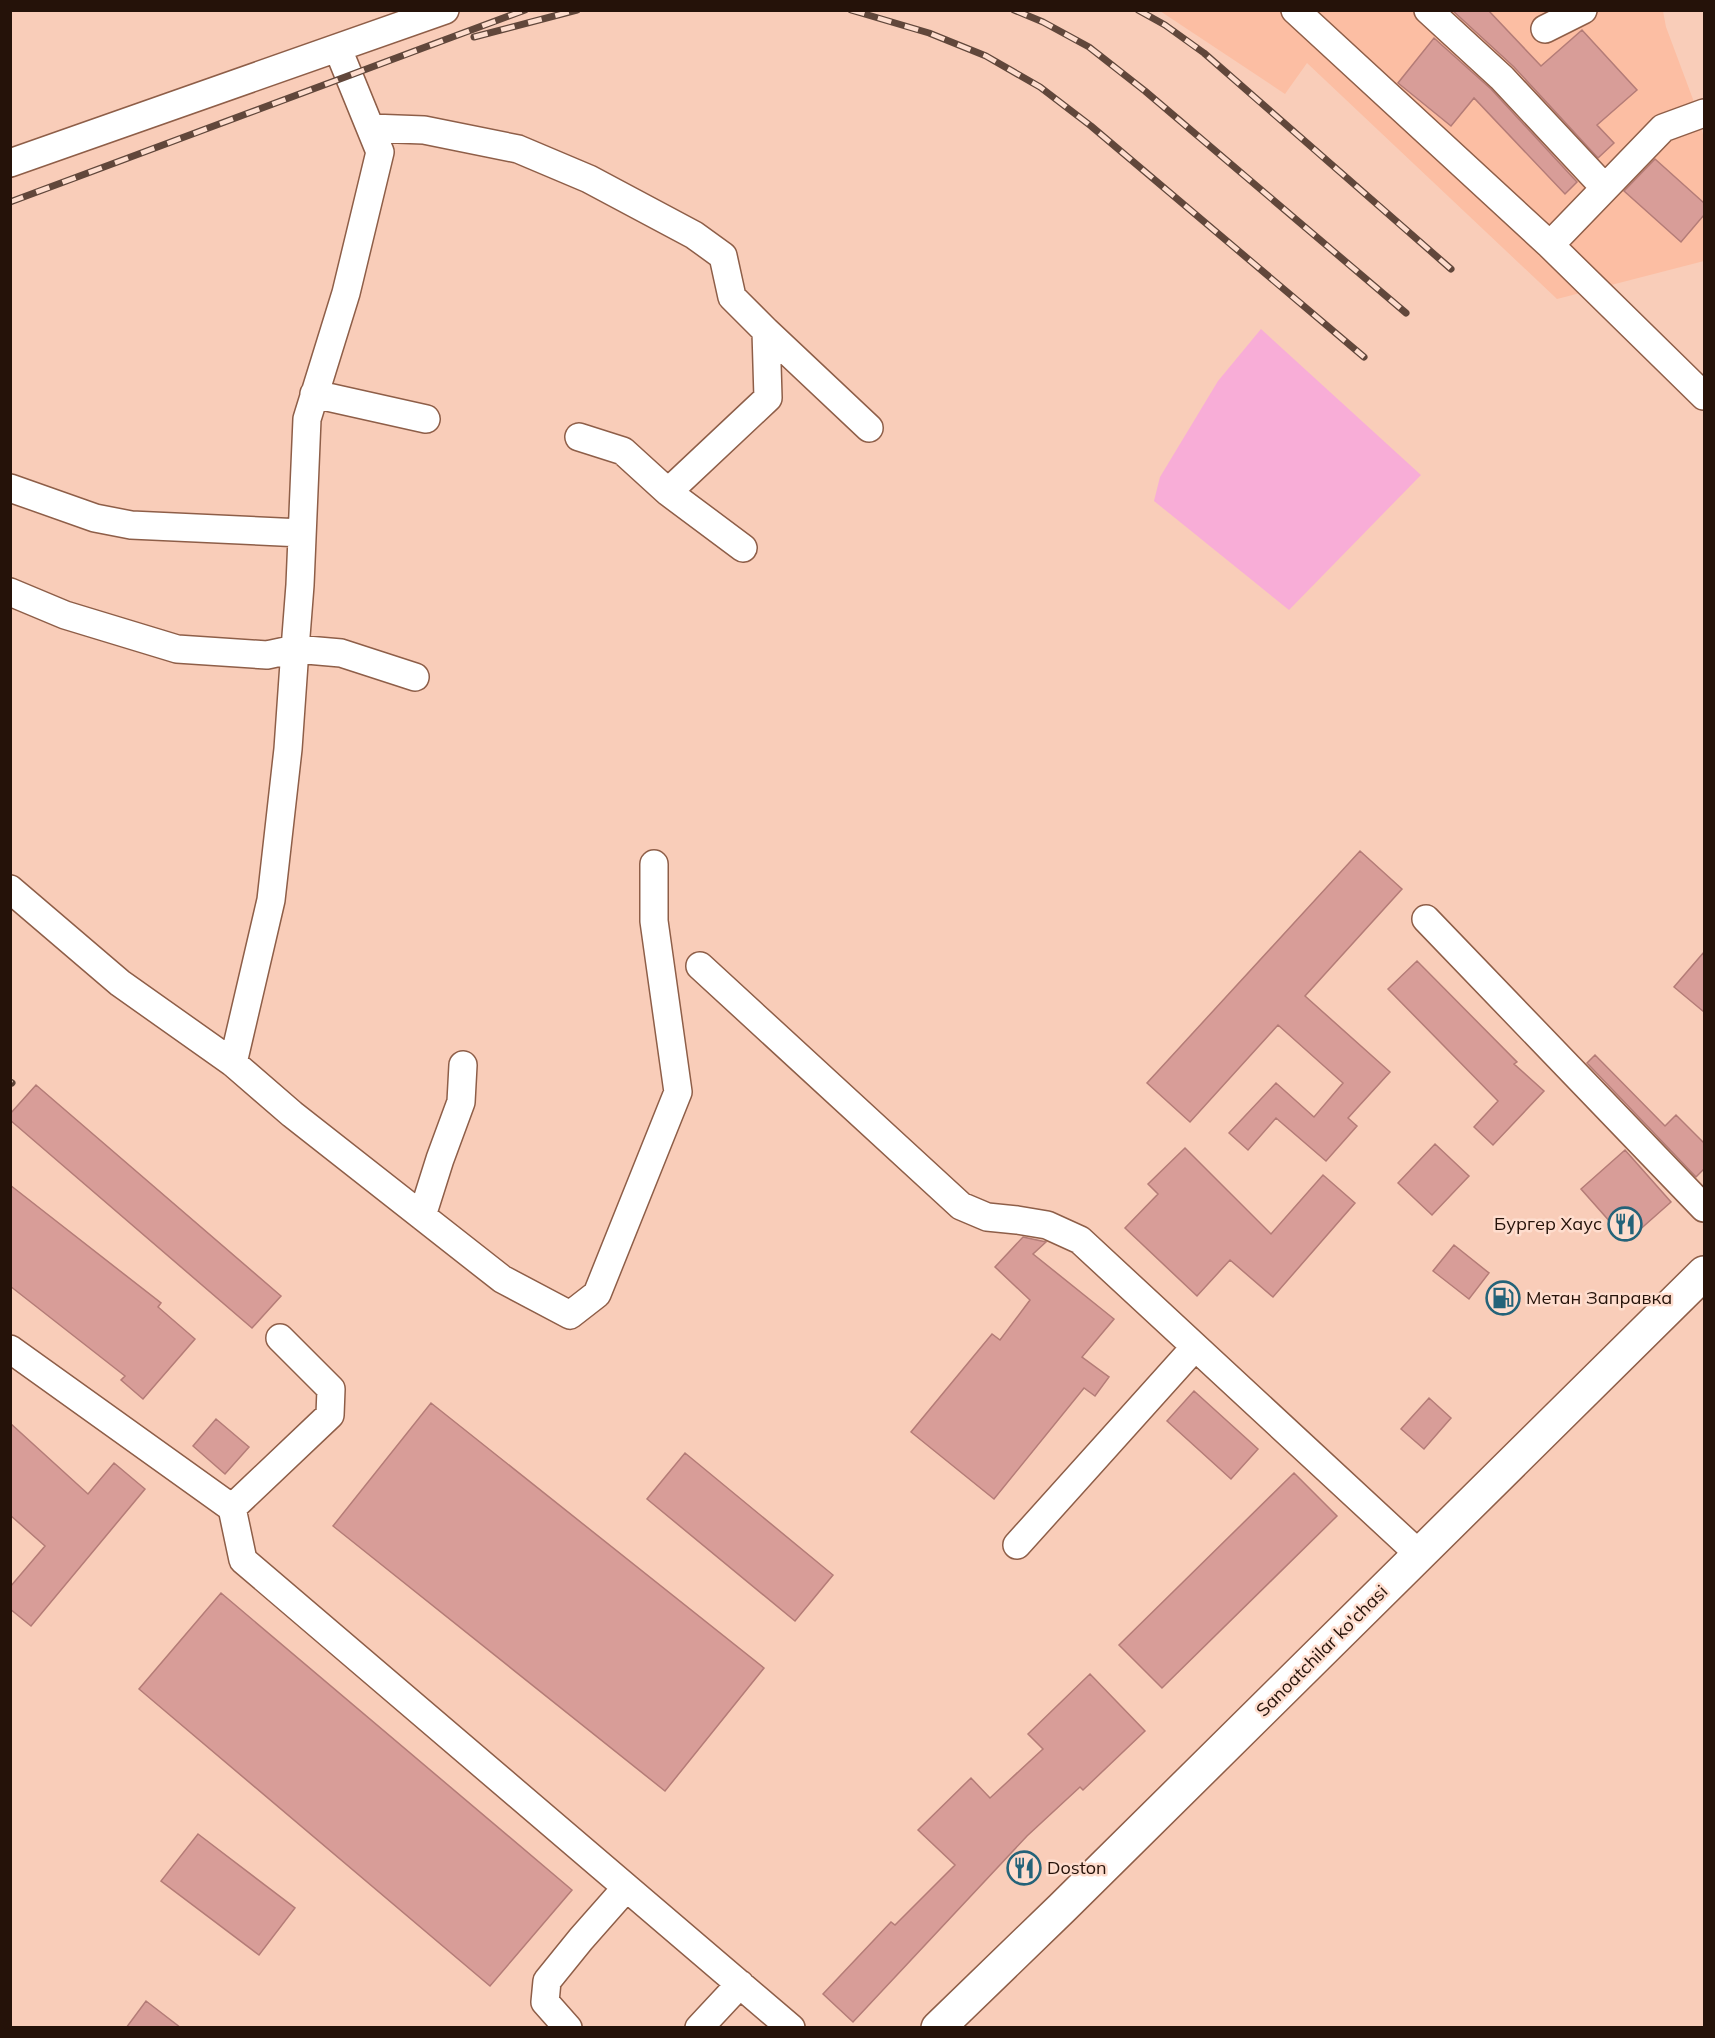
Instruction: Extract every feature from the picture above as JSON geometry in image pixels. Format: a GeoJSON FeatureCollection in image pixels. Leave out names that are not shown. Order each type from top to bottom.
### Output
{"type":"FeatureCollection","features":[{"type":"Feature","properties":{"kind":"main road","name":"Sanoatchilar ko'chasi"},"geometry":{"type":"LineString","coordinates":[[938,2028],[1704,1273]]}},
{"type":"Feature","properties":{"kind":"main road","name":"Sanoatchilar ko'chasi"},"geometry":{"type":"LineString","coordinates":[[965,2028],[1704,1302]]}},
{"type":"Feature","properties":{"kind":"street"},"geometry":{"type":"LineString","coordinates":[[10,163],[445,10]]}},
{"type":"Feature","properties":{"kind":"street"},"geometry":{"type":"LineString","coordinates":[[1295,10],[1550,245],[1704,396]]}},
{"type":"Feature","properties":{"kind":"street"},"geometry":{"type":"LineString","coordinates":[[1428,10],[1502,78],[1605,188]]}},
{"type":"Feature","properties":{"kind":"street"},"geometry":{"type":"LineString","coordinates":[[1545,29],[1584,10]]}},
{"type":"Feature","properties":{"kind":"street"},"geometry":{"type":"LineString","coordinates":[[232,1063],[271,900],[288,749],[302,533],[306,419],[346,293],[380,152],[338,49]]}},
{"type":"Feature","properties":{"kind":"street"},"geometry":{"type":"LineString","coordinates":[[1550,245],[1663,128],[1704,113]]}},
{"type":"Feature","properties":{"kind":"street"},"geometry":{"type":"LineString","coordinates":[[371,128],[424,130],[518,149],[589,179],[694,235],[723,256],[732,297],[869,428]]}},
{"type":"Feature","properties":{"kind":"street"},"geometry":{"type":"LineString","coordinates":[[668,492],[768,398],[765,331]]}},
{"type":"Feature","properties":{"kind":"street"},"geometry":{"type":"LineString","coordinates":[[314,394],[426,419]]}},
{"type":"Feature","properties":{"kind":"street"},"geometry":{"type":"LineString","coordinates":[[579,436],[623,451],[668,492],[743,548]]}},
{"type":"Feature","properties":{"kind":"street"},"geometry":{"type":"LineString","coordinates":[[10,488],[95,518],[130,525],[302,533]]}},
{"type":"Feature","properties":{"kind":"street"},"geometry":{"type":"LineString","coordinates":[[10,592],[65,615],[177,649],[267,655],[295,650],[341,653],[415,677]]}},
{"type":"Feature","properties":{"kind":"street"},"geometry":{"type":"LineString","coordinates":[[10,889],[120,983],[232,1063],[292,1114],[502,1279],[570,1315],[597,1294],[678,1092],[654,921],[654,864]]}},
{"type":"Feature","properties":{"kind":"street"},"geometry":{"type":"LineString","coordinates":[[1426,919],[1704,1208]]}},
{"type":"Feature","properties":{"kind":"street"},"geometry":{"type":"LineString","coordinates":[[700,966],[961,1206],[987,1217],[1047,1225],[1080,1240],[1420,1555]]}},
{"type":"Feature","properties":{"kind":"street"},"geometry":{"type":"LineString","coordinates":[[422,1216],[461,1102],[463,1065]]}},
{"type":"Feature","properties":{"kind":"street"},"geometry":{"type":"LineString","coordinates":[[232,1508],[330,1415],[331,1389],[280,1338]]}},
{"type":"Feature","properties":{"kind":"street"},"geometry":{"type":"LineString","coordinates":[[1017,1545],[1195,1347]]}},
{"type":"Feature","properties":{"kind":"street"},"geometry":{"type":"LineString","coordinates":[[10,1349],[232,1508],[243,1560],[791,2028]]}},
{"type":"Feature","properties":{"kind":"street"},"geometry":{"type":"LineString","coordinates":[[568,2028],[545,2002],[548,1982],[581,1939],[626,1888]]}},
{"type":"Feature","properties":{"kind":"street"},"geometry":{"type":"LineString","coordinates":[[699,2028],[740,1984]]}},
{"type":"Feature","properties":{"kind":"shaded area"},"geometry":{"type":"Polygon","coordinates":[[[1160,11],[1663,11],[1666,27],[1697,110],[1704,139],[1704,261],[1557,299],[1307,63],[1285,94],[1160,11]]]}},
{"type":"Feature","properties":{"kind":"shaded area"},"geometry":{"type":"Polygon","coordinates":[[[1261,329],[1421,475],[1289,610],[1154,501],[1160,477],[1218,381],[1261,329]]]}},
{"type":"Feature","properties":{"kind":"building"},"geometry":{"type":"Polygon","coordinates":[[[1452,10],[1488,10],[1541,66],[1582,30],[1637,90],[1597,125],[1614,143],[1598,158],[1514,67],[1452,10]]]}},
{"type":"Feature","properties":{"kind":"building"},"geometry":{"type":"Polygon","coordinates":[[[1434,38],[1491,89],[1577,182],[1565,194],[1474,98],[1451,126],[1398,83],[1434,38]]]}},
{"type":"Feature","properties":{"kind":"building"},"geometry":{"type":"Polygon","coordinates":[[[1655,159],[1704,203],[1704,215],[1681,242],[1624,191],[1655,159]]]}},
{"type":"Feature","properties":{"kind":"building"},"geometry":{"type":"Polygon","coordinates":[[[1360,851],[1402,889],[1305,996],[1390,1072],[1348,1118],[1357,1126],[1326,1161],[1276,1118],[1248,1150],[1229,1133],[1276,1083],[1314,1117],[1343,1083],[1278,1025],[1190,1122],[1147,1083],[1360,851]]]}},
{"type":"Feature","properties":{"kind":"building"},"geometry":{"type":"Polygon","coordinates":[[[1704,952],[1704,1012],[1674,987],[1704,952]]]}},
{"type":"Feature","properties":{"kind":"building"},"geometry":{"type":"Polygon","coordinates":[[[1417,961],[1517,1062],[1514,1064],[1544,1091],[1493,1145],[1474,1127],[1498,1101],[1388,989],[1417,961]]]}},
{"type":"Feature","properties":{"kind":"building"},"geometry":{"type":"Polygon","coordinates":[[[1595,1055],[1665,1126],[1676,1115],[1704,1143],[1704,1169],[1696,1177],[1587,1063],[1595,1055]]]}},
{"type":"Feature","properties":{"kind":"building"},"geometry":{"type":"Polygon","coordinates":[[[36,1085],[281,1296],[252,1328],[10,1120],[10,1114],[36,1085]]]}},
{"type":"Feature","properties":{"kind":"building"},"geometry":{"type":"Polygon","coordinates":[[[1435,1144],[1469,1176],[1432,1215],[1398,1183],[1435,1144]]]}},
{"type":"Feature","properties":{"kind":"building"},"geometry":{"type":"Polygon","coordinates":[[[1185,1148],[1271,1234],[1323,1175],[1355,1203],[1273,1297],[1230,1260],[1197,1296],[1125,1228],[1158,1194],[1148,1184],[1185,1148]]]}},
{"type":"Feature","properties":{"kind":"building"},"geometry":{"type":"Polygon","coordinates":[[[1625,1150],[1671,1202],[1627,1241],[1581,1189],[1625,1150]]]}},
{"type":"Feature","properties":{"kind":"building"},"geometry":{"type":"Polygon","coordinates":[[[10,1185],[161,1303],[158,1307],[195,1339],[143,1399],[121,1380],[125,1376],[10,1286],[10,1185]]]}},
{"type":"Feature","properties":{"kind":"building"},"geometry":{"type":"Polygon","coordinates":[[[1023,1237],[1046,1242],[1033,1254],[1114,1319],[1082,1357],[1109,1377],[1095,1396],[1084,1388],[994,1499],[911,1432],[992,1334],[1000,1340],[1030,1300],[995,1267],[1023,1237]]]}},
{"type":"Feature","properties":{"kind":"building"},"geometry":{"type":"Polygon","coordinates":[[[1454,1245],[1489,1273],[1469,1299],[1433,1271],[1454,1245]]]}},
{"type":"Feature","properties":{"kind":"building"},"geometry":{"type":"Polygon","coordinates":[[[1194,1391],[1258,1449],[1231,1479],[1167,1421],[1194,1391]]]}},
{"type":"Feature","properties":{"kind":"building"},"geometry":{"type":"Polygon","coordinates":[[[1429,1398],[1451,1418],[1424,1449],[1401,1429],[1429,1398]]]}},
{"type":"Feature","properties":{"kind":"building"},"geometry":{"type":"Polygon","coordinates":[[[431,1403],[764,1668],[665,1791],[333,1526],[431,1403]]]}},
{"type":"Feature","properties":{"kind":"building"},"geometry":{"type":"Polygon","coordinates":[[[216,1419],[249,1447],[225,1474],[193,1446],[216,1419]]]}},
{"type":"Feature","properties":{"kind":"building"},"geometry":{"type":"Polygon","coordinates":[[[10,1423],[88,1494],[114,1463],[145,1489],[31,1626],[10,1609],[10,1587],[45,1546],[10,1515],[10,1423]]]}},
{"type":"Feature","properties":{"kind":"building"},"geometry":{"type":"Polygon","coordinates":[[[685,1453],[833,1575],[795,1621],[647,1499],[685,1453]]]}},
{"type":"Feature","properties":{"kind":"building"},"geometry":{"type":"Polygon","coordinates":[[[1294,1473],[1337,1516],[1162,1688],[1119,1645],[1294,1473]]]}},
{"type":"Feature","properties":{"kind":"building"},"geometry":{"type":"Polygon","coordinates":[[[221,1593],[572,1890],[490,1986],[139,1689],[221,1593]]]}},
{"type":"Feature","properties":{"kind":"building"},"geometry":{"type":"Polygon","coordinates":[[[1090,1674],[1145,1731],[1083,1790],[1080,1787],[1027,1836],[853,2022],[823,1994],[891,1922],[895,1925],[955,1865],[918,1830],[971,1778],[990,1798],[1043,1749],[1028,1734],[1090,1674]]]}},
{"type":"Feature","properties":{"kind":"building"},"geometry":{"type":"Polygon","coordinates":[[[198,1834],[295,1908],[259,1955],[161,1881],[198,1834]]]}},
{"type":"Feature","properties":{"kind":"building"},"geometry":{"type":"Polygon","coordinates":[[[146,2001],[181,2028],[126,2028],[146,2001]]]}},
{"type":"Feature","properties":{"kind":"railway"},"geometry":{"type":"LineString","coordinates":[[10,202],[525,10]]}},
{"type":"Feature","properties":{"kind":"railway"},"geometry":{"type":"LineString","coordinates":[[474,37],[577,10]]}},
{"type":"Feature","properties":{"kind":"railway"},"geometry":{"type":"LineString","coordinates":[[851,10],[929,33],[986,56],[1040,87],[1091,126],[1364,357]]}},
{"type":"Feature","properties":{"kind":"railway"},"geometry":{"type":"LineString","coordinates":[[1014,10],[1043,22],[1089,47],[1145,91],[1406,313]]}},
{"type":"Feature","properties":{"kind":"railway"},"geometry":{"type":"LineString","coordinates":[[1138,10],[1165,25],[1204,53],[1451,269]]}},
{"type":"Feature","properties":{"kind":"place","name":"Бургер Хаус"},"geometry":{"type":"Point","coordinates":[1625,1224]}},
{"type":"Feature","properties":{"kind":"place","name":"Метан Заправка"},"geometry":{"type":"Point","coordinates":[1503,1298]}},
{"type":"Feature","properties":{"kind":"place","name":"Doston"},"geometry":{"type":"Point","coordinates":[1024,1868]}}]}
